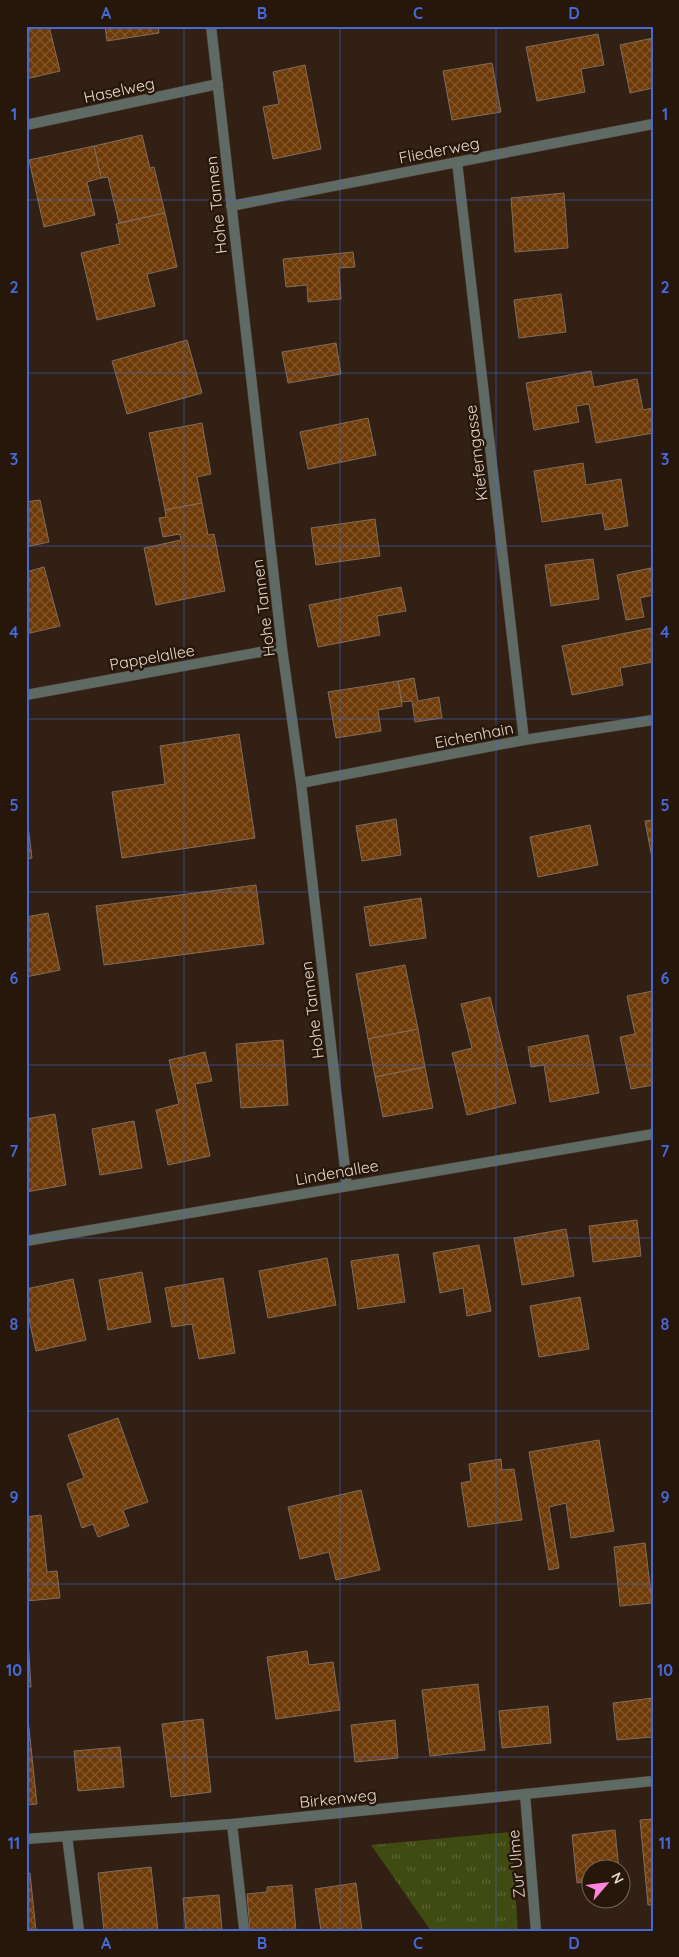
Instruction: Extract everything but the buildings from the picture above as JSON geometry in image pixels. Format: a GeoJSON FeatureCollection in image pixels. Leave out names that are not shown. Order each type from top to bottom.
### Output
{"type":"FeatureCollection","features":[{"type":"Feature","properties":{"kind":"street","name":"Hohe Tannen"},"geometry":{"type":"LineString","coordinates":[[211,26],[282,648],[301,783],[347,1186]]}},
{"type":"Feature","properties":{"kind":"street","name":"Haselweg"},"geometry":{"type":"LineString","coordinates":[[26,125],[218,84]]}},
{"type":"Feature","properties":{"kind":"street","name":"Fliederweg"},"geometry":{"type":"LineString","coordinates":[[231,206],[653,124]]}},
{"type":"Feature","properties":{"kind":"street","name":"Kieferngasse"},"geometry":{"type":"LineString","coordinates":[[457,162],[524,740]]}},
{"type":"Feature","properties":{"kind":"street","name":"Pappelallee"},"geometry":{"type":"LineString","coordinates":[[26,695],[282,648]]}},
{"type":"Feature","properties":{"kind":"street","name":"Eichenhain"},"geometry":{"type":"LineString","coordinates":[[301,783],[524,740],[653,720]]}},
{"type":"Feature","properties":{"kind":"street","name":"Lindenallee"},"geometry":{"type":"LineString","coordinates":[[26,1241],[653,1134]]}},
{"type":"Feature","properties":{"kind":"street","name":"Birkenweg"},"geometry":{"type":"LineString","coordinates":[[26,1839],[232,1824],[653,1781]]}},
{"type":"Feature","properties":{"kind":"street","name":"Zur Ulme"},"geometry":{"type":"LineString","coordinates":[[525,1794],[536,1931]]}},
{"type":"Feature","properties":{"kind":"street"},"geometry":{"type":"LineString","coordinates":[[232,1824],[244,1928]]}},
{"type":"Feature","properties":{"kind":"street"},"geometry":{"type":"LineString","coordinates":[[67,1836],[79,1931]]}},
{"type":"Feature","properties":{"kind":"green space"},"geometry":{"type":"Polygon","coordinates":[[[511,1832],[518,1931],[431,1931],[371,1845],[511,1832]]]}}]}
